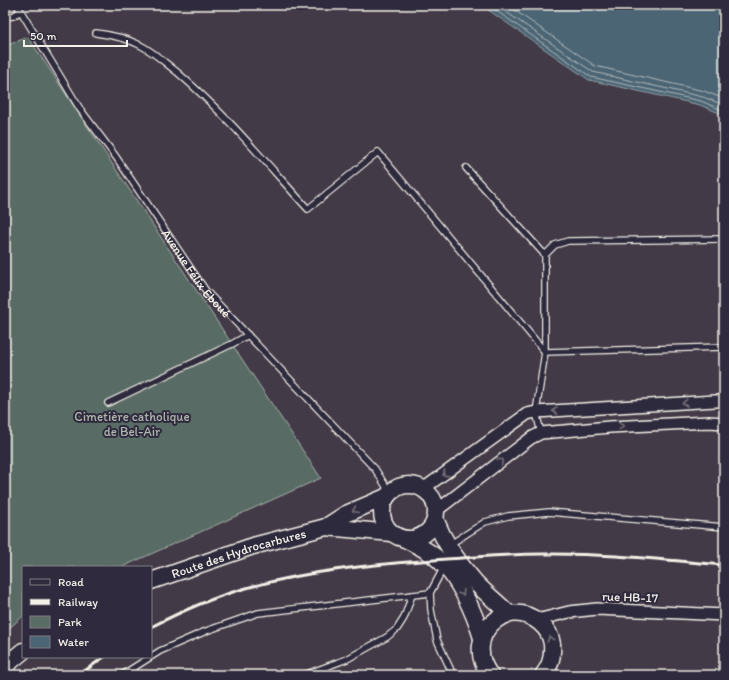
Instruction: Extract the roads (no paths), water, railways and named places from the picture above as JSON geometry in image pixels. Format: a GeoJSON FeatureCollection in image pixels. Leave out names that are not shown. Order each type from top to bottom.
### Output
{"type":"FeatureCollection","features":[{"type":"Feature","properties":{"kind":"street"},"geometry":{"type":"LineString","coordinates":[[424,489],[527,414],[536,412],[724,401]]}},
{"type":"Feature","properties":{"kind":"street"},"geometry":{"type":"LineString","coordinates":[[398,536],[413,539],[420,537],[427,532],[432,526],[436,515],[531,438],[540,433],[610,427],[724,422]]}},
{"type":"Feature","properties":{"kind":"street"},"geometry":{"type":"LineString","coordinates":[[482,638],[476,619],[468,603],[439,560],[430,552],[398,536],[383,520],[383,505],[388,495],[398,488],[406,485],[424,489],[434,502],[436,515],[448,546],[475,582],[509,614]]}},
{"type":"Feature","properties":{"kind":"street","name":"Route des Hydrocarbures"},"geometry":{"type":"LineString","coordinates":[[152,581],[253,546],[326,527],[346,514],[388,495]]}},
{"type":"Feature","properties":{"kind":"street","name":"Route des Hydrocarbures"},"geometry":{"type":"LineString","coordinates":[[326,527],[398,536]]}},
{"type":"Feature","properties":{"kind":"street","name":"rue HB-17"},"geometry":{"type":"LineString","coordinates":[[537,620],[569,612],[597,609],[724,615]]}},
{"type":"Feature","properties":{"kind":"street"},"geometry":{"type":"LineString","coordinates":[[490,675],[481,658],[480,648],[482,638],[488,627],[497,619],[509,614],[519,613],[528,615],[537,620],[546,629],[551,641],[552,654],[549,672]]}},
{"type":"Feature","properties":{"kind":"street"},"geometry":{"type":"LineString","coordinates":[[5,666],[22,651]]}},
{"type":"Feature","properties":{"kind":"lane","name":"Avenue Félix Eboué"},"geometry":{"type":"LineString","coordinates":[[17,5],[80,109],[116,157],[203,287],[375,470],[388,495]]}},
{"type":"Feature","properties":{"kind":"lane"},"geometry":{"type":"LineString","coordinates":[[5,17],[12,16],[21,11]]}},
{"type":"Feature","properties":{"kind":"lane"},"geometry":{"type":"LineString","coordinates":[[96,33],[113,35],[141,46],[157,56],[201,92],[308,209],[378,152],[545,352]]}},
{"type":"Feature","properties":{"kind":"lane"},"geometry":{"type":"LineString","coordinates":[[466,168],[546,255]]}},
{"type":"Feature","properties":{"kind":"lane"},"geometry":{"type":"LineString","coordinates":[[540,433],[536,412],[545,352],[546,255],[555,245],[568,241],[724,239]]}},
{"type":"Feature","properties":{"kind":"lane"},"geometry":{"type":"LineString","coordinates":[[108,403],[248,335]]}},
{"type":"Feature","properties":{"kind":"lane"},"geometry":{"type":"LineString","coordinates":[[545,352],[724,347]]}},
{"type":"Feature","properties":{"kind":"lane"},"geometry":{"type":"LineString","coordinates":[[448,546],[485,522],[508,516],[548,512],[724,527]]}},
{"type":"Feature","properties":{"kind":"lane"},"geometry":{"type":"LineString","coordinates":[[444,566],[430,593],[431,610],[437,640],[453,675]]}},
{"type":"Feature","properties":{"kind":"lane"},"geometry":{"type":"LineString","coordinates":[[152,657],[167,648],[206,631],[258,613],[430,593]]}},
{"type":"Feature","properties":{"kind":"lane"},"geometry":{"type":"LineString","coordinates":[[304,675],[347,659],[387,637],[397,629],[404,618],[412,595]]}},
{"type":"Feature","properties":{"kind":"lane"},"geometry":{"type":"LineString","coordinates":[[122,675],[150,658]]}},
{"type":"Feature","properties":{"kind":"water"},"geometry":{"type":"Polygon","coordinates":[[[481,5],[724,5],[724,115],[700,105],[589,80],[481,5]]]}},
{"type":"Feature","properties":{"kind":"railway"},"geometry":{"type":"LineString","coordinates":[[152,626],[219,597],[268,582],[318,572],[369,566],[519,554],[611,556],[724,565]]}},
{"type":"Feature","properties":{"kind":"railway"},"geometry":{"type":"LineString","coordinates":[[79,675],[103,658]]}},
{"type":"Feature","properties":{"kind":"park label","name":"Cimetière catholique de Bel-Air"},"geometry":{"type":"Point","coordinates":[132,424]}}]}
